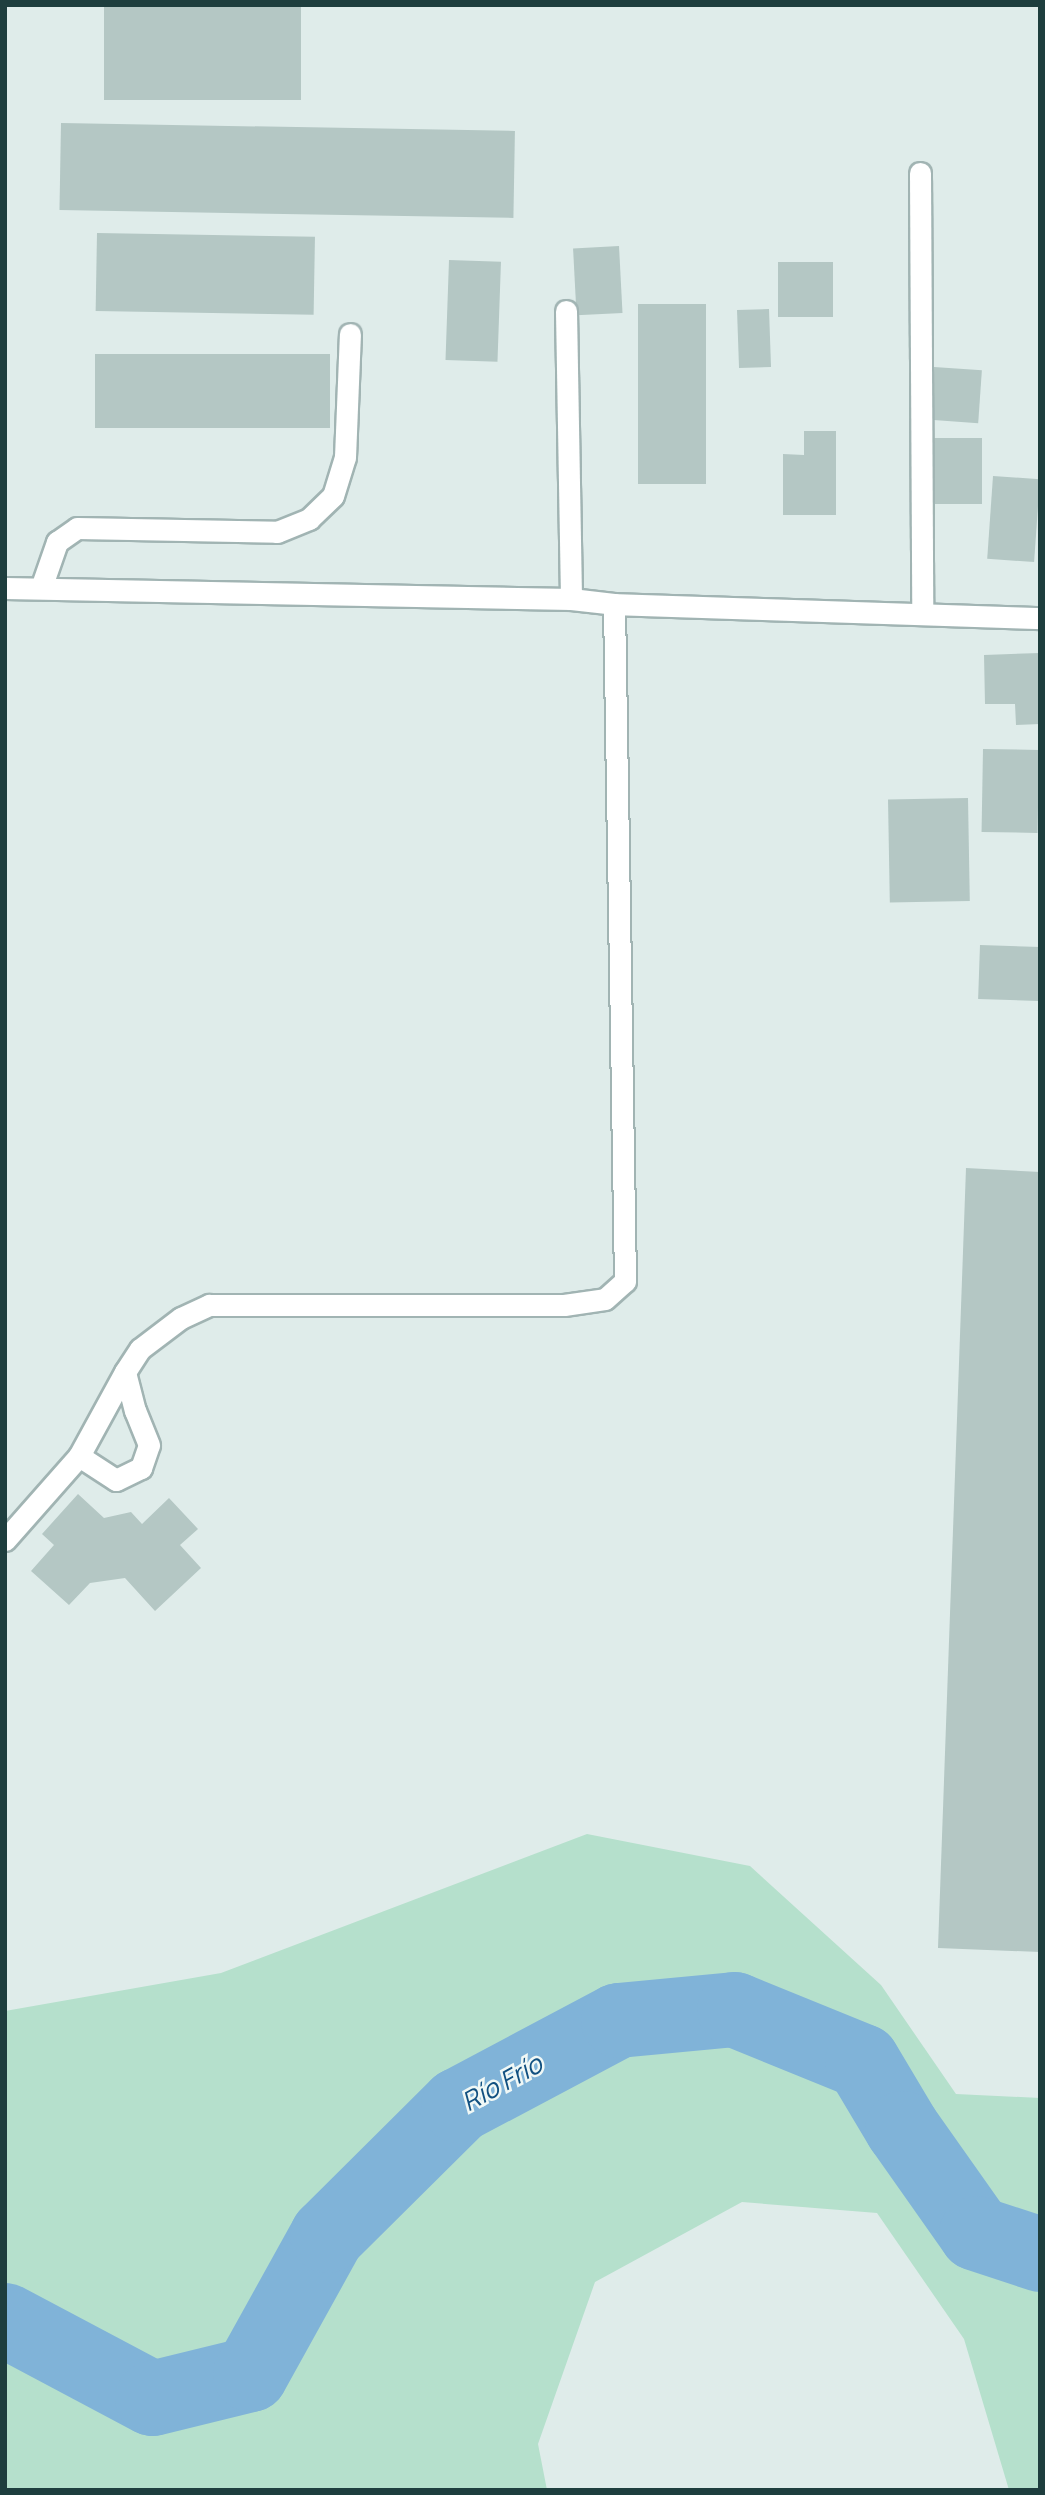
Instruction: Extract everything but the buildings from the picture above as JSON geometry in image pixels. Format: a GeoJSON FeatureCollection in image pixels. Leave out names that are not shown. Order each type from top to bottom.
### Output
{"type":"FeatureCollection","features":[{"type":"Feature","properties":{"kind":"street"},"geometry":{"type":"LineString","coordinates":[[920,173],[922,614]]}},
{"type":"Feature","properties":{"kind":"street"},"geometry":{"type":"LineString","coordinates":[[566,311],[571,599]]}},
{"type":"Feature","properties":{"kind":"street"},"geometry":{"type":"LineString","coordinates":[[41,588],[57,542],[77,528],[277,532],[309,520],[332,496],[345,457],[350,334]]}},
{"type":"Feature","properties":{"kind":"street"},"geometry":{"type":"LineString","coordinates":[[5,588],[571,599],[614,604],[1040,618]]}},
{"type":"Feature","properties":{"kind":"street"},"geometry":{"type":"LineString","coordinates":[[5,1540],[79,1456],[140,1349],[181,1318],[209,1305],[564,1304],[605,1299],[625,1281],[614,604]]}},
{"type":"Feature","properties":{"kind":"street"},"geometry":{"type":"LineString","coordinates":[[79,1456],[116,1480],[141,1468],[149,1445],[135,1411],[125,1372]]}},
{"type":"Feature","properties":{"kind":"green space"},"geometry":{"type":"Polygon","coordinates":[[[587,1834],[750,1866],[881,1985],[956,2094],[1040,2098],[1040,2490],[1009,2490],[964,2339],[877,2213],[742,2202],[595,2282],[538,2444],[547,2490],[5,2490],[5,2011],[221,1973],[587,1834]]]}},
{"type":"Feature","properties":{"kind":"waterway","name":"Río Frío"},"geometry":{"type":"LineString","coordinates":[[5,2320],[152,2398],[250,2374],[327,2235],[458,2105],[618,2020],[734,2009],[862,2061],[902,2128],[976,2233],[1040,2254]]}}]}
